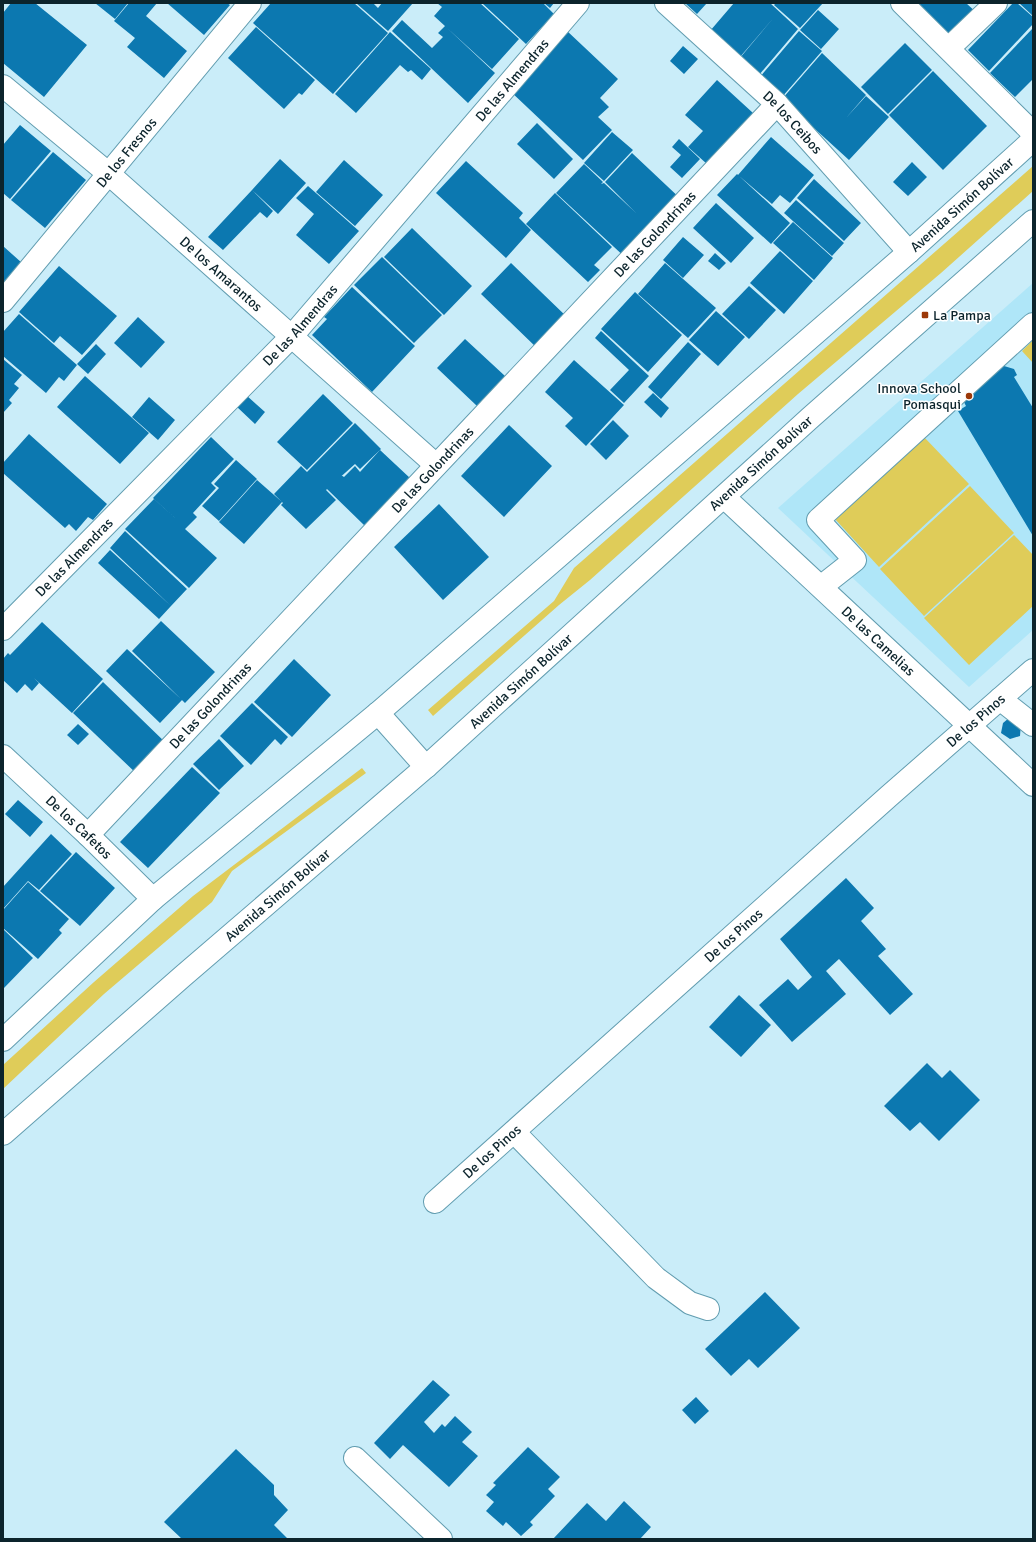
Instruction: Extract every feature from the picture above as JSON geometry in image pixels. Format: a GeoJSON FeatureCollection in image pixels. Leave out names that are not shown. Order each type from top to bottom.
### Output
{"type":"FeatureCollection","features":[{"type":"Feature","properties":{"kind":"main road","name":"De los Fresnos"},"geometry":{"type":"LineString","coordinates":[[3,301],[250,3]]}},
{"type":"Feature","properties":{"kind":"main road","name":"De las Almendras"},"geometry":{"type":"LineString","coordinates":[[3,629],[292,336],[578,3]]}},
{"type":"Feature","properties":{"kind":"main road","name":"De los Ceibos"},"geometry":{"type":"LineString","coordinates":[[666,3],[777,104],[909,252]]}},
{"type":"Feature","properties":{"kind":"main road"},"geometry":{"type":"LineString","coordinates":[[902,3],[1033,133]]}},
{"type":"Feature","properties":{"kind":"main road"},"geometry":{"type":"LineString","coordinates":[[949,48],[996,3]]}},
{"type":"Feature","properties":{"kind":"main road","name":"De los Amarantos"},"geometry":{"type":"LineString","coordinates":[[3,86],[109,174],[436,465]]}},
{"type":"Feature","properties":{"kind":"main road","name":"De las Golondrinas"},"geometry":{"type":"LineString","coordinates":[[88,835],[777,104]]}},
{"type":"Feature","properties":{"kind":"main road","name":"Avenida Simón Bolívar"},"geometry":{"type":"LineString","coordinates":[[3,1040],[153,899],[378,713],[909,252],[1033,140]]}},
{"type":"Feature","properties":{"kind":"main road","name":"Avenida Simón Bolívar"},"geometry":{"type":"LineString","coordinates":[[3,1134],[183,976],[426,767],[815,413],[1033,221]]}},
{"type":"Feature","properties":{"kind":"main road"},"geometry":{"type":"LineString","coordinates":[[822,586],[855,560],[818,520],[1033,324]]}},
{"type":"Feature","properties":{"kind":"main road","name":"De las Camelias"},"geometry":{"type":"LineString","coordinates":[[724,497],[822,586],[1033,785]]}},
{"type":"Feature","properties":{"kind":"main road","name":"De los Pinos"},"geometry":{"type":"LineString","coordinates":[[436,1202],[1033,670]]}},
{"type":"Feature","properties":{"kind":"main road"},"geometry":{"type":"LineString","coordinates":[[1000,700],[1033,725]]}},
{"type":"Feature","properties":{"kind":"main road"},"geometry":{"type":"LineString","coordinates":[[378,713],[426,767]]}},
{"type":"Feature","properties":{"kind":"main road","name":"De los Cafetos"},"geometry":{"type":"LineString","coordinates":[[3,756],[88,835],[153,899]]}},
{"type":"Feature","properties":{"kind":"main road"},"geometry":{"type":"LineString","coordinates":[[514,1132],[656,1278],[690,1303],[708,1309]]}},
{"type":"Feature","properties":{"kind":"main road"},"geometry":{"type":"LineString","coordinates":[[355,1458],[441,1539]]}},
{"type":"Feature","properties":{"kind":"shaded area"},"geometry":{"type":"Polygon","coordinates":[[[1033,166],[1033,191],[941,273],[798,394],[590,580],[559,605],[433,716],[428,710],[554,601],[574,568],[1033,166]]]}},
{"type":"Feature","properties":{"kind":"shaded area","name":"Innova School Pomasqui"},"geometry":{"type":"Polygon","coordinates":[[[1033,283],[1033,630],[969,687],[778,508],[1033,283]]]}},
{"type":"Feature","properties":{"kind":"shaded area"},"geometry":{"type":"Polygon","coordinates":[[[1033,340],[1033,363],[1022,351],[1033,340]]]}},
{"type":"Feature","properties":{"kind":"shaded area"},"geometry":{"type":"Polygon","coordinates":[[[924,437],[969,484],[879,567],[835,519],[924,437]]]}},
{"type":"Feature","properties":{"kind":"shaded area"},"geometry":{"type":"Polygon","coordinates":[[[970,486],[1014,533],[924,616],[880,569],[970,486]]]}},
{"type":"Feature","properties":{"kind":"shaded area"},"geometry":{"type":"Polygon","coordinates":[[[1014,535],[1033,555],[1033,606],[969,665],[924,618],[1014,535]]]}},
{"type":"Feature","properties":{"kind":"shaded area"},"geometry":{"type":"Polygon","coordinates":[[[362,768],[366,773],[232,871],[212,902],[104,994],[3,1089],[3,1065],[94,982],[193,896],[362,768]]]}},
{"type":"Feature","properties":{"kind":"building"},"geometry":{"type":"Polygon","coordinates":[[[11,3],[35,3],[87,45],[44,97],[3,63],[3,13],[11,3]]]}},
{"type":"Feature","properties":{"kind":"building"},"geometry":{"type":"Polygon","coordinates":[[[95,3],[128,3],[115,19],[95,3]]]}},
{"type":"Feature","properties":{"kind":"building"},"geometry":{"type":"Polygon","coordinates":[[[129,3],[157,3],[146,16],[187,51],[164,78],[127,47],[135,38],[114,21],[129,3]]]}},
{"type":"Feature","properties":{"kind":"building"},"geometry":{"type":"Polygon","coordinates":[[[167,3],[227,3],[230,5],[204,35],[167,3]]]}},
{"type":"Feature","properties":{"kind":"building"},"geometry":{"type":"Polygon","coordinates":[[[271,3],[354,3],[388,33],[333,94],[253,23],[271,3]]]}},
{"type":"Feature","properties":{"kind":"building"},"geometry":{"type":"Polygon","coordinates":[[[356,3],[373,3],[378,8],[382,3],[413,3],[388,31],[356,3]]]}},
{"type":"Feature","properties":{"kind":"building"},"geometry":{"type":"Polygon","coordinates":[[[437,3],[480,3],[519,39],[492,69],[434,16],[442,7],[437,3]]]}},
{"type":"Feature","properties":{"kind":"building"},"geometry":{"type":"Polygon","coordinates":[[[543,3],[554,14],[526,44],[483,4],[543,3]]]}},
{"type":"Feature","properties":{"kind":"building"},"geometry":{"type":"Polygon","coordinates":[[[544,3],[554,3],[550,8],[544,3]]]}},
{"type":"Feature","properties":{"kind":"building"},"geometry":{"type":"Polygon","coordinates":[[[685,3],[707,3],[697,14],[685,3]]]}},
{"type":"Feature","properties":{"kind":"building"},"geometry":{"type":"Polygon","coordinates":[[[734,3],[770,3],[798,29],[759,75],[739,59],[775,16],[740,57],[710,31],[734,3]]]}},
{"type":"Feature","properties":{"kind":"building"},"geometry":{"type":"Polygon","coordinates":[[[776,3],[823,3],[800,28],[774,5],[776,3]]]}},
{"type":"Feature","properties":{"kind":"building"},"geometry":{"type":"Polygon","coordinates":[[[915,3],[966,3],[978,14],[954,39],[915,3]]]}},
{"type":"Feature","properties":{"kind":"building"},"geometry":{"type":"Polygon","coordinates":[[[1013,3],[1017,3],[1033,17],[1033,24],[989,71],[968,50],[1013,3]]]}},
{"type":"Feature","properties":{"kind":"building"},"geometry":{"type":"Polygon","coordinates":[[[1019,3],[1033,3],[1033,16],[1019,3]]]}},
{"type":"Feature","properties":{"kind":"building"},"geometry":{"type":"Polygon","coordinates":[[[818,10],[839,29],[821,49],[800,30],[818,10]]]}},
{"type":"Feature","properties":{"kind":"building"},"geometry":{"type":"Polygon","coordinates":[[[402,20],[432,48],[443,37],[438,33],[445,26],[495,73],[468,103],[392,31],[402,20]]]}},
{"type":"Feature","properties":{"kind":"building"},"geometry":{"type":"Polygon","coordinates":[[[256,27],[315,80],[302,95],[299,93],[284,109],[228,58],[256,27]]]}},
{"type":"Feature","properties":{"kind":"building"},"geometry":{"type":"Polygon","coordinates":[[[1033,28],[1033,79],[1015,97],[990,73],[1033,28]]]}},
{"type":"Feature","properties":{"kind":"building"},"geometry":{"type":"Polygon","coordinates":[[[566,30],[618,79],[600,98],[609,107],[598,117],[612,130],[583,160],[509,90],[566,30]]]}},
{"type":"Feature","properties":{"kind":"building"},"geometry":{"type":"Polygon","coordinates":[[[799,31],[822,51],[782,97],[759,78],[799,31]]]}},
{"type":"Feature","properties":{"kind":"building"},"geometry":{"type":"Polygon","coordinates":[[[390,32],[431,69],[422,80],[411,70],[408,72],[400,65],[356,113],[335,94],[390,32]]]}},
{"type":"Feature","properties":{"kind":"building"},"geometry":{"type":"Polygon","coordinates":[[[905,43],[932,70],[888,114],[861,87],[905,43]]]}},
{"type":"Feature","properties":{"kind":"building"},"geometry":{"type":"Polygon","coordinates":[[[683,46],[698,59],[684,74],[670,61],[683,46]]]}},
{"type":"Feature","properties":{"kind":"building"},"geometry":{"type":"Polygon","coordinates":[[[822,53],[866,95],[846,118],[866,96],[889,117],[849,160],[782,99],[822,53]]]}},
{"type":"Feature","properties":{"kind":"building"},"geometry":{"type":"Polygon","coordinates":[[[933,71],[987,126],[943,170],[889,115],[933,71]]]}},
{"type":"Feature","properties":{"kind":"building"},"geometry":{"type":"Polygon","coordinates":[[[717,80],[753,113],[707,164],[688,147],[703,131],[685,115],[717,80]]]}},
{"type":"Feature","properties":{"kind":"building"},"geometry":{"type":"Polygon","coordinates":[[[537,123],[573,159],[554,179],[517,144],[537,123]]]}},
{"type":"Feature","properties":{"kind":"building"},"geometry":{"type":"Polygon","coordinates":[[[20,125],[51,151],[10,199],[3,193],[3,145],[20,125]]]}},
{"type":"Feature","properties":{"kind":"building"},"geometry":{"type":"Polygon","coordinates":[[[612,132],[633,150],[604,181],[584,163],[612,132]]]}},
{"type":"Feature","properties":{"kind":"building"},"geometry":{"type":"Polygon","coordinates":[[[771,137],[814,175],[790,203],[780,195],[772,204],[738,175],[771,137]]]}},
{"type":"Feature","properties":{"kind":"building"},"geometry":{"type":"Polygon","coordinates":[[[679,139],[700,159],[682,178],[670,167],[681,155],[672,147],[679,139]]]}},
{"type":"Feature","properties":{"kind":"building"},"geometry":{"type":"Polygon","coordinates":[[[53,152],[86,180],[45,228],[11,200],[53,152]]]}},
{"type":"Feature","properties":{"kind":"building"},"geometry":{"type":"Polygon","coordinates":[[[632,153],[684,202],[628,260],[556,193],[584,164],[603,182],[601,184],[604,183],[636,213],[605,182],[632,153]]]}},
{"type":"Feature","properties":{"kind":"building"},"geometry":{"type":"Polygon","coordinates":[[[280,159],[306,183],[278,214],[252,190],[280,159]]]}},
{"type":"Feature","properties":{"kind":"building"},"geometry":{"type":"Polygon","coordinates":[[[344,160],[383,195],[355,226],[316,192],[344,160]]]}},
{"type":"Feature","properties":{"kind":"building"},"geometry":{"type":"Polygon","coordinates":[[[466,161],[523,213],[519,218],[531,230],[506,258],[436,193],[466,161]]]}},
{"type":"Feature","properties":{"kind":"building"},"geometry":{"type":"Polygon","coordinates":[[[912,162],[927,177],[908,196],[893,182],[912,162]]]}},
{"type":"Feature","properties":{"kind":"building"},"geometry":{"type":"Polygon","coordinates":[[[737,174],[790,223],[771,244],[717,195],[737,174]]]}},
{"type":"Feature","properties":{"kind":"building"},"geometry":{"type":"Polygon","coordinates":[[[814,179],[861,223],[844,241],[797,198],[814,179]]]}},
{"type":"Feature","properties":{"kind":"building"},"geometry":{"type":"Polygon","coordinates":[[[308,186],[359,231],[329,264],[296,235],[314,214],[296,198],[308,186]]]}},
{"type":"Feature","properties":{"kind":"building"},"geometry":{"type":"Polygon","coordinates":[[[252,190],[273,211],[267,218],[260,212],[223,250],[208,237],[252,190]]]}},
{"type":"Feature","properties":{"kind":"building"},"geometry":{"type":"Polygon","coordinates":[[[555,193],[612,247],[594,265],[600,270],[588,282],[526,224],[555,193]]]}},
{"type":"Feature","properties":{"kind":"building"},"geometry":{"type":"Polygon","coordinates":[[[796,200],[844,243],[832,256],[784,213],[796,200]]]}},
{"type":"Feature","properties":{"kind":"building"},"geometry":{"type":"Polygon","coordinates":[[[716,203],[754,238],[731,263],[693,228],[716,203]]]}},
{"type":"Feature","properties":{"kind":"building"},"geometry":{"type":"Polygon","coordinates":[[[793,222],[833,258],[814,280],[773,243],[793,222]]]}},
{"type":"Feature","properties":{"kind":"building"},"geometry":{"type":"Polygon","coordinates":[[[412,228],[472,286],[444,315],[384,257],[412,228]]]}},
{"type":"Feature","properties":{"kind":"building"},"geometry":{"type":"Polygon","coordinates":[[[683,237],[704,255],[683,278],[663,260],[683,237]]]}},
{"type":"Feature","properties":{"kind":"building"},"geometry":{"type":"Polygon","coordinates":[[[3,246],[22,263],[3,285],[3,246]]]}},
{"type":"Feature","properties":{"kind":"building"},"geometry":{"type":"Polygon","coordinates":[[[780,251],[813,281],[784,314],[750,283],[780,251]]]}},
{"type":"Feature","properties":{"kind":"building"},"geometry":{"type":"Polygon","coordinates":[[[715,253],[726,263],[719,270],[708,261],[715,253]]]}},
{"type":"Feature","properties":{"kind":"building"},"geometry":{"type":"Polygon","coordinates":[[[382,257],[442,315],[414,343],[354,285],[382,257]]]}},
{"type":"Feature","properties":{"kind":"building"},"geometry":{"type":"Polygon","coordinates":[[[511,263],[568,318],[538,349],[481,294],[511,263]]]}},
{"type":"Feature","properties":{"kind":"building"},"geometry":{"type":"Polygon","coordinates":[[[665,263],[716,308],[688,338],[638,294],[665,263]]]}},
{"type":"Feature","properties":{"kind":"building"},"geometry":{"type":"Polygon","coordinates":[[[59,266],[117,316],[82,355],[60,336],[54,343],[19,312],[59,266]]]}},
{"type":"Feature","properties":{"kind":"building"},"geometry":{"type":"Polygon","coordinates":[[[749,286],[776,310],[749,339],[722,314],[749,286]]]}},
{"type":"Feature","properties":{"kind":"building"},"geometry":{"type":"Polygon","coordinates":[[[352,287],[415,346],[372,392],[312,335],[327,319],[324,317],[352,287]]]}},
{"type":"Feature","properties":{"kind":"building"},"geometry":{"type":"Polygon","coordinates":[[[635,292],[682,335],[648,372],[601,329],[635,292]]]}},
{"type":"Feature","properties":{"kind":"building"},"geometry":{"type":"Polygon","coordinates":[[[716,311],[745,337],[718,366],[689,340],[716,311]]]}},
{"type":"Feature","properties":{"kind":"building"},"geometry":{"type":"Polygon","coordinates":[[[19,314],[77,365],[64,381],[59,377],[46,393],[3,356],[3,332],[19,314]]]}},
{"type":"Feature","properties":{"kind":"building"},"geometry":{"type":"Polygon","coordinates":[[[138,317],[165,342],[141,368],[114,343],[138,317]]]}},
{"type":"Feature","properties":{"kind":"building"},"geometry":{"type":"Polygon","coordinates":[[[601,331],[649,376],[624,403],[610,390],[629,370],[595,338],[601,331]]]}},
{"type":"Feature","properties":{"kind":"building"},"geometry":{"type":"Polygon","coordinates":[[[465,339],[505,376],[477,406],[437,368],[465,339]]]}},
{"type":"Feature","properties":{"kind":"building"},"geometry":{"type":"Polygon","coordinates":[[[688,342],[701,354],[661,399],[648,387],[688,342]]]}},
{"type":"Feature","properties":{"kind":"building"},"geometry":{"type":"Polygon","coordinates":[[[96,344],[106,354],[88,374],[77,364],[96,344]]]}},
{"type":"Feature","properties":{"kind":"building"},"geometry":{"type":"Polygon","coordinates":[[[3,359],[22,375],[14,384],[19,388],[9,400],[12,403],[3,413],[3,359]]]}},
{"type":"Feature","properties":{"kind":"building"},"geometry":{"type":"Polygon","coordinates":[[[574,360],[624,405],[586,446],[565,426],[573,418],[545,392],[574,360]]]}},
{"type":"Feature","properties":{"kind":"building"},"geometry":{"type":"Polygon","coordinates":[[[1004,366],[1014,369],[1017,375],[1014,377],[1033,408],[1033,536],[958,411],[966,406],[963,400],[1004,366]]]}},
{"type":"Feature","properties":{"kind":"building"},"geometry":{"type":"Polygon","coordinates":[[[85,376],[149,433],[120,464],[57,407],[85,376]]]}},
{"type":"Feature","properties":{"kind":"building"},"geometry":{"type":"Polygon","coordinates":[[[653,393],[669,408],[661,418],[644,402],[653,393]]]}},
{"type":"Feature","properties":{"kind":"building"},"geometry":{"type":"Polygon","coordinates":[[[323,394],[353,423],[307,470],[277,442],[323,394]]]}},
{"type":"Feature","properties":{"kind":"building"},"geometry":{"type":"Polygon","coordinates":[[[246,395],[265,412],[255,424],[236,406],[246,395]]]}},
{"type":"Feature","properties":{"kind":"building"},"geometry":{"type":"Polygon","coordinates":[[[149,397],[175,420],[158,440],[132,417],[149,397]]]}},
{"type":"Feature","properties":{"kind":"building"},"geometry":{"type":"Polygon","coordinates":[[[613,420],[629,436],[606,460],[590,444],[613,420]]]}},
{"type":"Feature","properties":{"kind":"building"},"geometry":{"type":"Polygon","coordinates":[[[355,423],[381,449],[360,469],[355,464],[326,490],[336,500],[306,529],[281,505],[283,503],[274,494],[301,466],[307,472],[355,423]]]}},
{"type":"Feature","properties":{"kind":"building"},"geometry":{"type":"Polygon","coordinates":[[[509,425],[552,466],[504,517],[461,476],[509,425]]]}},
{"type":"Feature","properties":{"kind":"building"},"geometry":{"type":"Polygon","coordinates":[[[29,434],[107,504],[93,520],[88,517],[76,531],[69,524],[65,528],[3,473],[3,463],[29,434]]]}},
{"type":"Feature","properties":{"kind":"building"},"geometry":{"type":"Polygon","coordinates":[[[211,437],[234,459],[211,483],[216,488],[193,513],[197,517],[185,529],[217,558],[189,588],[125,529],[154,499],[184,526],[153,498],[211,437]]]}},
{"type":"Feature","properties":{"kind":"building"},"geometry":{"type":"Polygon","coordinates":[[[380,450],[411,479],[391,501],[390,500],[365,526],[327,489],[341,475],[344,477],[355,466],[360,472],[380,450]]]}},
{"type":"Feature","properties":{"kind":"building"},"geometry":{"type":"Polygon","coordinates":[[[236,460],[257,479],[219,521],[202,506],[219,488],[214,484],[236,460]]]}},
{"type":"Feature","properties":{"kind":"building"},"geometry":{"type":"Polygon","coordinates":[[[257,480],[282,502],[244,544],[219,522],[257,480]]]}},
{"type":"Feature","properties":{"kind":"building"},"geometry":{"type":"Polygon","coordinates":[[[439,504],[489,557],[443,600],[394,547],[439,504]]]}},
{"type":"Feature","properties":{"kind":"building"},"geometry":{"type":"Polygon","coordinates":[[[125,531],[187,589],[171,606],[110,548],[125,531]]]}},
{"type":"Feature","properties":{"kind":"building"},"geometry":{"type":"Polygon","coordinates":[[[110,550],[171,606],[159,619],[98,563],[110,550]]]}},
{"type":"Feature","properties":{"kind":"building"},"geometry":{"type":"Polygon","coordinates":[[[161,621],[215,672],[185,703],[132,651],[161,621]]]}},
{"type":"Feature","properties":{"kind":"building"},"geometry":{"type":"Polygon","coordinates":[[[42,622],[103,679],[72,713],[34,678],[39,683],[32,691],[25,684],[17,693],[3,680],[3,659],[8,653],[10,655],[42,622]]]}},
{"type":"Feature","properties":{"kind":"building"},"geometry":{"type":"Polygon","coordinates":[[[127,649],[182,700],[160,723],[106,671],[127,649]]]}},
{"type":"Feature","properties":{"kind":"building"},"geometry":{"type":"Polygon","coordinates":[[[294,659],[331,695],[292,737],[254,702],[294,659]]]}},
{"type":"Feature","properties":{"kind":"building"},"geometry":{"type":"Polygon","coordinates":[[[103,682],[168,745],[138,775],[73,713],[103,682]]]}},
{"type":"Feature","properties":{"kind":"building"},"geometry":{"type":"Polygon","coordinates":[[[252,703],[288,737],[281,745],[275,739],[251,765],[220,736],[252,703]]]}},
{"type":"Feature","properties":{"kind":"building"},"geometry":{"type":"Polygon","coordinates":[[[1009,718],[1021,723],[1020,736],[1010,739],[1001,733],[1003,723],[1009,718]]]}},
{"type":"Feature","properties":{"kind":"building"},"geometry":{"type":"Polygon","coordinates":[[[78,724],[89,734],[78,745],[67,735],[78,724]]]}},
{"type":"Feature","properties":{"kind":"building"},"geometry":{"type":"Polygon","coordinates":[[[219,739],[244,766],[219,790],[193,764],[219,739]]]}},
{"type":"Feature","properties":{"kind":"building"},"geometry":{"type":"Polygon","coordinates":[[[192,767],[220,793],[148,868],[120,842],[192,767]]]}},
{"type":"Feature","properties":{"kind":"building"},"geometry":{"type":"Polygon","coordinates":[[[18,800],[43,822],[30,837],[5,814],[18,800]]]}},
{"type":"Feature","properties":{"kind":"building"},"geometry":{"type":"Polygon","coordinates":[[[51,834],[72,854],[39,890],[28,881],[3,909],[3,887],[51,834]]]}},
{"type":"Feature","properties":{"kind":"building"},"geometry":{"type":"Polygon","coordinates":[[[76,852],[115,888],[80,926],[40,891],[76,852]]]}},
{"type":"Feature","properties":{"kind":"building"},"geometry":{"type":"Polygon","coordinates":[[[846,878],[874,908],[861,921],[886,949],[878,956],[913,994],[890,1015],[839,959],[826,971],[846,994],[792,1042],[759,1005],[788,979],[798,990],[812,977],[780,939],[846,878]]]}},
{"type":"Feature","properties":{"kind":"building"},"geometry":{"type":"Polygon","coordinates":[[[28,882],[69,919],[59,930],[62,933],[38,959],[3,928],[3,910],[28,882]]]}},
{"type":"Feature","properties":{"kind":"building"},"geometry":{"type":"Polygon","coordinates":[[[3,929],[33,958],[4,988],[3,987],[3,929]]]}},
{"type":"Feature","properties":{"kind":"building"},"geometry":{"type":"Polygon","coordinates":[[[739,995],[771,1025],[741,1057],[709,1027],[739,995]]]}},
{"type":"Feature","properties":{"kind":"building"},"geometry":{"type":"Polygon","coordinates":[[[927,1063],[942,1078],[950,1070],[980,1100],[939,1141],[920,1122],[910,1131],[884,1106],[927,1063]]]}},
{"type":"Feature","properties":{"kind":"building"},"geometry":{"type":"Polygon","coordinates":[[[765,1292],[800,1328],[758,1368],[749,1359],[731,1376],[705,1349],[765,1292]]]}},
{"type":"Feature","properties":{"kind":"building"},"geometry":{"type":"Polygon","coordinates":[[[433,1380],[450,1395],[424,1422],[434,1433],[442,1424],[445,1427],[455,1416],[472,1432],[462,1442],[478,1456],[449,1487],[403,1445],[390,1459],[374,1443],[433,1380]]]}},
{"type":"Feature","properties":{"kind":"building"},"geometry":{"type":"Polygon","coordinates":[[[696,1397],[709,1411],[695,1424],[682,1410],[696,1397]]]}},
{"type":"Feature","properties":{"kind":"building"},"geometry":{"type":"Polygon","coordinates":[[[528,1447],[560,1477],[548,1489],[555,1496],[530,1522],[533,1525],[521,1536],[506,1522],[503,1526],[486,1511],[494,1502],[486,1495],[496,1485],[493,1483],[528,1447]]]}},
{"type":"Feature","properties":{"kind":"building"},"geometry":{"type":"Polygon","coordinates":[[[236,1449],[274,1485],[274,1495],[288,1510],[274,1525],[288,1539],[182,1539],[164,1522],[236,1449]]]}},
{"type":"Feature","properties":{"kind":"building"},"geometry":{"type":"Polygon","coordinates":[[[624,1501],[651,1527],[640,1539],[553,1539],[587,1503],[606,1521],[624,1501]]]}},
{"type":"Feature","properties":{"kind":"place","name":"La Pampa"},"geometry":{"type":"Point","coordinates":[925,315]}},
{"type":"Feature","properties":{"kind":"place","name":"Innova School Pomasqui"},"geometry":{"type":"Point","coordinates":[969,396]}}]}
